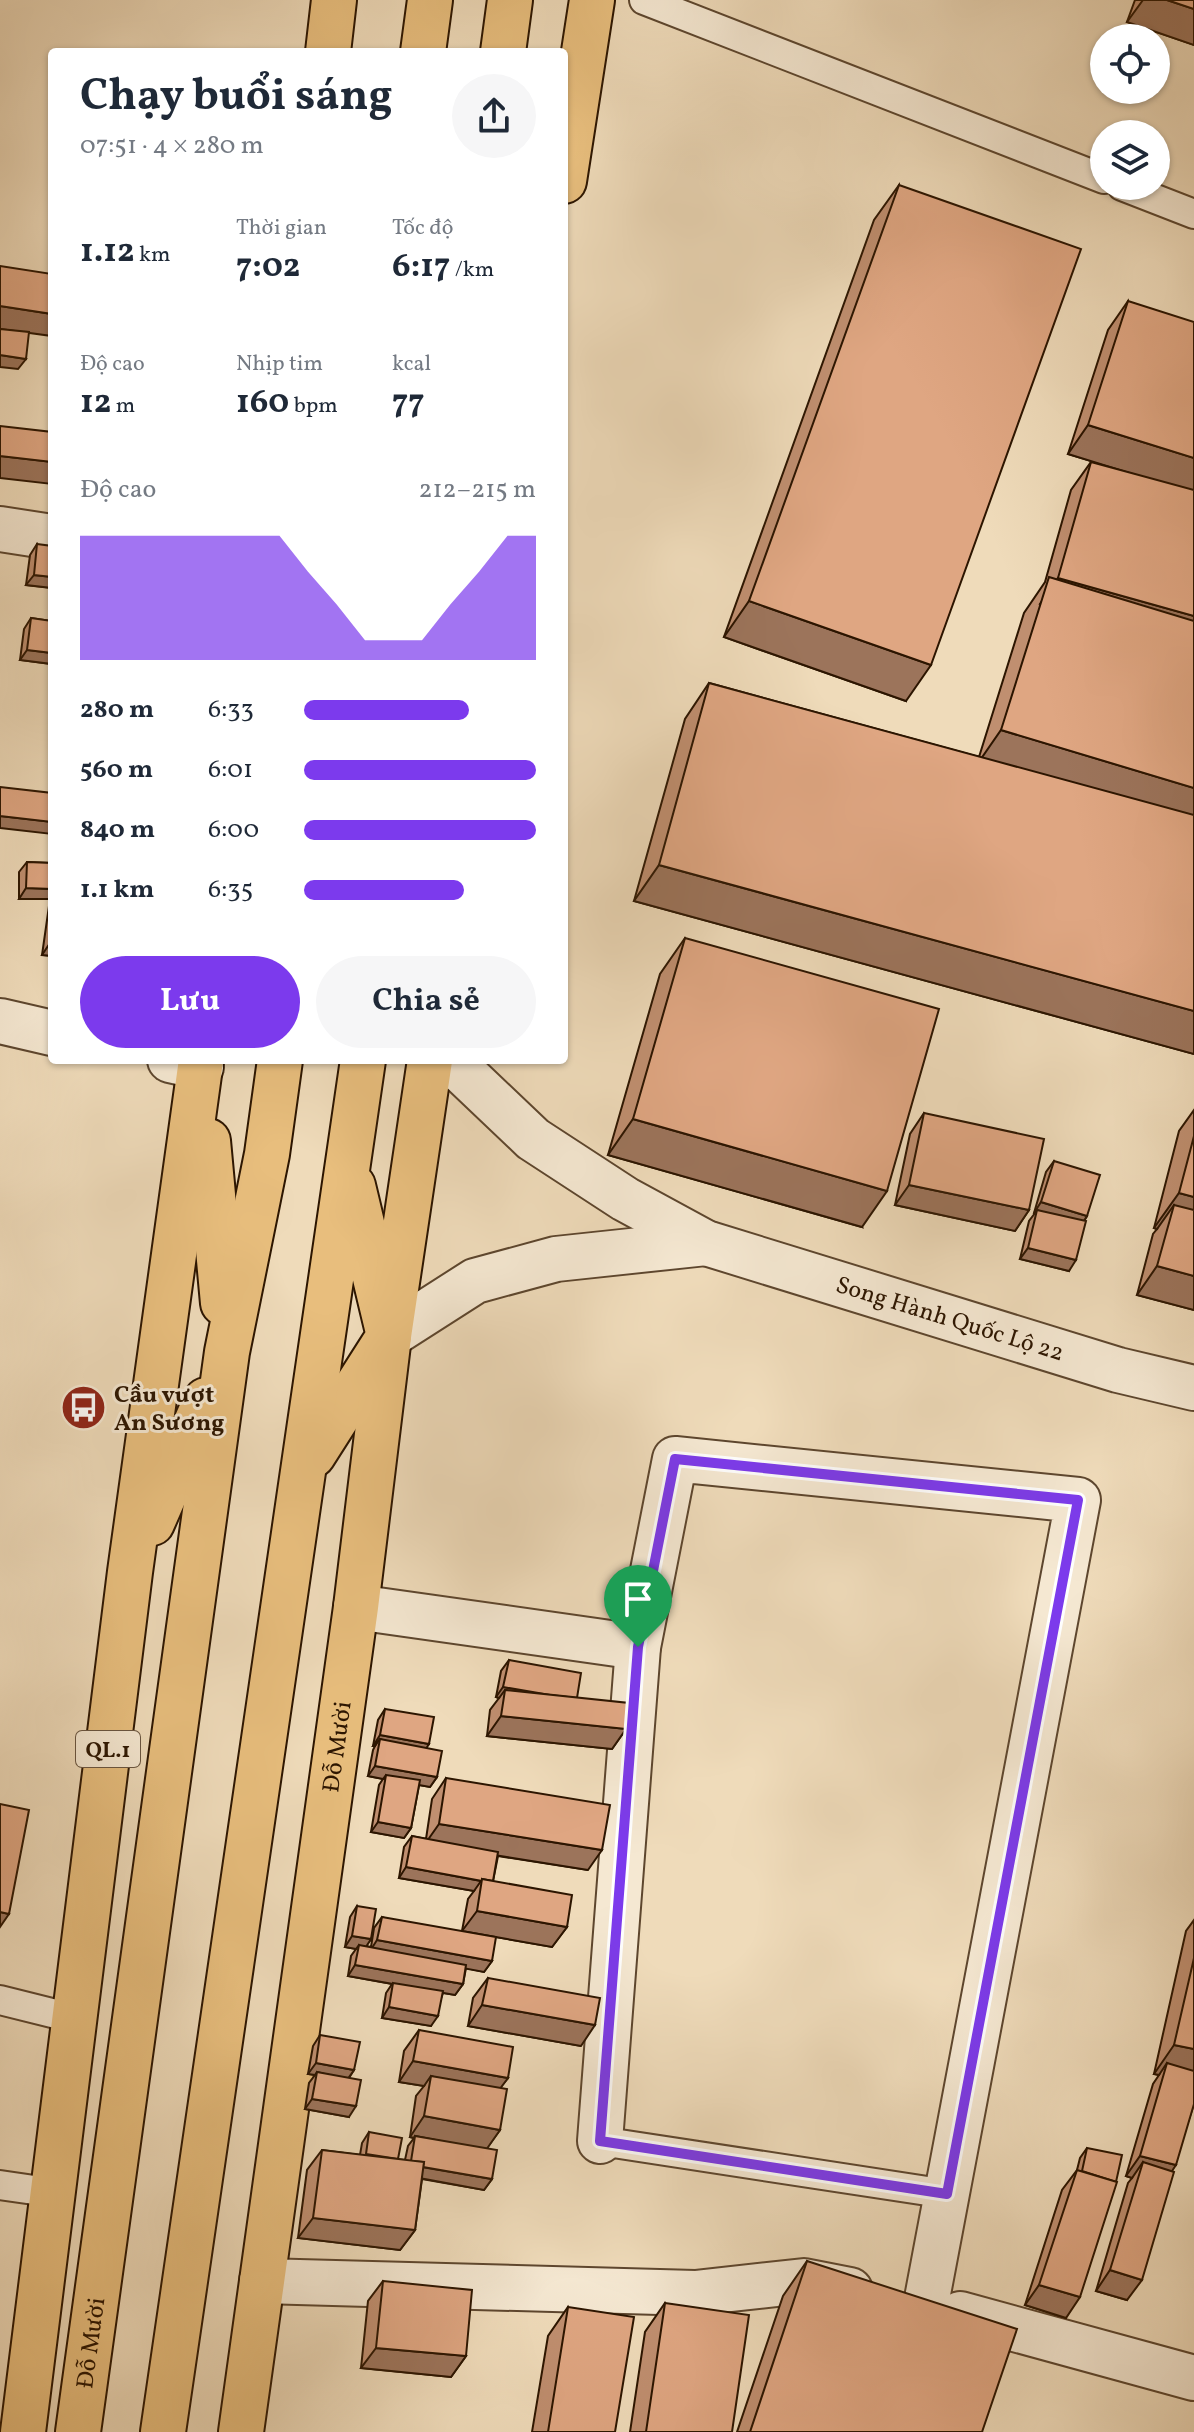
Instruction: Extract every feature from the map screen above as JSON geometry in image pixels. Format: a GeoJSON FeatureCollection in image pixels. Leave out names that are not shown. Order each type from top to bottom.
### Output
{"type":"FeatureCollection","features":[{"type":"Feature","properties":{"kind":"highway"},"geometry":{"type":"LineString","coordinates":[[328,48],[334,0]]}},
{"type":"Feature","properties":{"kind":"highway"},"geometry":{"type":"LineString","coordinates":[[424,48],[430,0]]}},
{"type":"Feature","properties":{"kind":"highway"},"geometry":{"type":"LineString","coordinates":[[504,48],[510,0]]}},
{"type":"Feature","properties":{"kind":"highway"},"geometry":{"type":"LineString","coordinates":[[568,155],[592,0]]}},
{"type":"Feature","properties":{"kind":"highway","name":"Đỗ Mười"},"geometry":{"type":"LineString","coordinates":[[191,1064],[227,1352]]}},
{"type":"Feature","properties":{"kind":"highway","name":"Đỗ Mười"},"geometry":{"type":"LineString","coordinates":[[23,2432],[55,2193],[191,1064]]}},
{"type":"Feature","properties":{"kind":"highway","name":"Đỗ Mười"},"geometry":{"type":"LineString","coordinates":[[78,2432],[227,1352],[267,1154],[279,1064]]}},
{"type":"Feature","properties":{"kind":"highway"},"geometry":{"type":"LineString","coordinates":[[163,2432],[362,1064]]}},
{"type":"Feature","properties":{"kind":"highway","name":"Đỗ Mười"},"geometry":{"type":"LineString","coordinates":[[241,2432],[356,1607],[389,1336],[429,1064]]}},
{"type":"Feature","properties":{"kind":"highway"},"geometry":{"type":"LineString","coordinates":[[304,1469],[389,1336],[348,1164]]}},
{"type":"Feature","properties":{"kind":"highway"},"geometry":{"type":"LineString","coordinates":[[130,1572],[227,1352]]}},
{"type":"Feature","properties":{"kind":"street"},"geometry":{"type":"LineString","coordinates":[[0,529],[48,536]]}},
{"type":"Feature","properties":{"kind":"street"},"geometry":{"type":"LineString","coordinates":[[0,1021],[48,1032]]}},
{"type":"Feature","properties":{"kind":"street"},"geometry":{"type":"LineString","coordinates":[[454,1064],[533,1139],[625,1199],[706,1243]]}},
{"type":"Feature","properties":{"kind":"street"},"geometry":{"type":"LineString","coordinates":[[389,1336],[475,1281],[556,1259],[706,1243]]}},
{"type":"Feature","properties":{"kind":"street","name":"Song Hành Quốc Lộ 22"},"geometry":{"type":"LineString","coordinates":[[706,1243],[1118,1370],[1194,1388]]}},
{"type":"Feature","properties":{"kind":"street"},"geometry":{"type":"LineString","coordinates":[[600,2141],[638,1647],[675,1459],[1078,1500],[926,2304]]}},
{"type":"Feature","properties":{"kind":"street"},"geometry":{"type":"LineString","coordinates":[[356,1607],[638,1647]]}},
{"type":"Feature","properties":{"kind":"street"},"geometry":{"type":"LineString","coordinates":[[262,2281],[695,2293],[804,2281],[926,2304],[1194,2378]]}},
{"type":"Feature","properties":{"kind":"lane"},"geometry":{"type":"LineString","coordinates":[[644,0],[1090,174]]}},
{"type":"Feature","properties":{"kind":"lane"},"geometry":{"type":"LineString","coordinates":[[1158,200],[1194,214]]}},
{"type":"Feature","properties":{"kind":"lane"},"geometry":{"type":"LineString","coordinates":[[0,2000],[76,2019]]}},
{"type":"Feature","properties":{"kind":"lane"},"geometry":{"type":"LineString","coordinates":[[600,2141],[947,2194]]}},
{"type":"Feature","properties":{"kind":"lane"},"geometry":{"type":"LineString","coordinates":[[0,2185],[55,2193]]}},
{"type":"Feature","properties":{"kind":"building"},"geometry":{"type":"Polygon","coordinates":[[[1167,0],[1194,0],[1194,9],[1167,0]]]}},
{"type":"Feature","properties":{"kind":"building"},"geometry":{"type":"Polygon","coordinates":[[[899,185],[1081,249],[931,665],[749,601],[899,185]]]}},
{"type":"Feature","properties":{"kind":"building"},"geometry":{"type":"Polygon","coordinates":[[[0,266],[48,273],[48,313],[0,306],[0,266]]]}},
{"type":"Feature","properties":{"kind":"building"},"geometry":{"type":"Polygon","coordinates":[[[1128,301],[1194,322],[1194,458],[1088,425],[1128,301]]]}},
{"type":"Feature","properties":{"kind":"building"},"geometry":{"type":"Polygon","coordinates":[[[0,329],[29,332],[26,359],[0,355],[0,329]]]}},
{"type":"Feature","properties":{"kind":"building"},"geometry":{"type":"Polygon","coordinates":[[[0,426],[48,432],[48,462],[0,456],[0,426]]]}},
{"type":"Feature","properties":{"kind":"building"},"geometry":{"type":"Polygon","coordinates":[[[1091,462],[1194,490],[1194,616],[1058,578],[1091,462]]]}},
{"type":"Feature","properties":{"kind":"building"},"geometry":{"type":"Polygon","coordinates":[[[37,544],[48,545],[48,577],[34,575],[37,544]]]}},
{"type":"Feature","properties":{"kind":"building"},"geometry":{"type":"Polygon","coordinates":[[[1049,577],[1194,621],[1194,788],[1001,730],[1049,577]]]}},
{"type":"Feature","properties":{"kind":"building"},"geometry":{"type":"Polygon","coordinates":[[[31,618],[48,620],[48,653],[27,650],[31,618]]]}},
{"type":"Feature","properties":{"kind":"building"},"geometry":{"type":"Polygon","coordinates":[[[709,683],[1194,815],[1194,1011],[659,865],[709,683]]]}},
{"type":"Feature","properties":{"kind":"building"},"geometry":{"type":"Polygon","coordinates":[[[0,787],[48,793],[48,822],[0,816],[0,787]]]}},
{"type":"Feature","properties":{"kind":"building"},"geometry":{"type":"Polygon","coordinates":[[[27,862],[48,863],[48,889],[26,888],[27,862]]]}},
{"type":"Feature","properties":{"kind":"building"},"geometry":{"type":"Polygon","coordinates":[[[685,938],[939,1009],[887,1191],[633,1119],[685,938]]]}},
{"type":"Feature","properties":{"kind":"building"},"geometry":{"type":"Polygon","coordinates":[[[924,1113],[1044,1139],[1029,1210],[909,1185],[924,1113]]]}},
{"type":"Feature","properties":{"kind":"building"},"geometry":{"type":"Polygon","coordinates":[[[1194,1136],[1194,1197],[1179,1193],[1194,1136]]]}},
{"type":"Feature","properties":{"kind":"building"},"geometry":{"type":"Polygon","coordinates":[[[1054,1161],[1100,1175],[1087,1216],[1041,1202],[1054,1161]]]}},
{"type":"Feature","properties":{"kind":"building"},"geometry":{"type":"Polygon","coordinates":[[[1174,1205],[1194,1210],[1194,1276],[1157,1266],[1174,1205]]]}},
{"type":"Feature","properties":{"kind":"building"},"geometry":{"type":"Polygon","coordinates":[[[1037,1210],[1086,1221],[1076,1260],[1028,1248],[1037,1210]]]}},
{"type":"Feature","properties":{"kind":"building"},"geometry":{"type":"Polygon","coordinates":[[[509,1660],[581,1673],[577,1698],[503,1687],[509,1660]]]}},
{"type":"Feature","properties":{"kind":"building"},"geometry":{"type":"Polygon","coordinates":[[[505,1690],[629,1703],[626,1729],[501,1716],[505,1690]]]}},
{"type":"Feature","properties":{"kind":"building"},"geometry":{"type":"Polygon","coordinates":[[[385,1709],[434,1717],[429,1744],[380,1735],[385,1709]]]}},
{"type":"Feature","properties":{"kind":"building"},"geometry":{"type":"Polygon","coordinates":[[[380,1739],[442,1751],[437,1777],[375,1766],[380,1739]]]}},
{"type":"Feature","properties":{"kind":"building"},"geometry":{"type":"Polygon","coordinates":[[[386,1775],[420,1780],[411,1828],[378,1822],[386,1775]]]}},
{"type":"Feature","properties":{"kind":"building"},"geometry":{"type":"Polygon","coordinates":[[[446,1778],[610,1805],[602,1850],[439,1824],[446,1778]]]}},
{"type":"Feature","properties":{"kind":"building"},"geometry":{"type":"Polygon","coordinates":[[[0,1804],[29,1810],[9,1914],[0,1912],[0,1804]]]}},
{"type":"Feature","properties":{"kind":"building"},"geometry":{"type":"Polygon","coordinates":[[[412,1836],[498,1852],[493,1881],[406,1867],[412,1836]]]}},
{"type":"Feature","properties":{"kind":"building"},"geometry":{"type":"Polygon","coordinates":[[[482,1879],[572,1895],[567,1927],[477,1911],[482,1879]]]}},
{"type":"Feature","properties":{"kind":"building"},"geometry":{"type":"Polygon","coordinates":[[[357,1906],[376,1909],[371,1939],[352,1936],[357,1906]]]}},
{"type":"Feature","properties":{"kind":"building"},"geometry":{"type":"Polygon","coordinates":[[[382,1917],[496,1937],[492,1961],[377,1940],[382,1917]]]}},
{"type":"Feature","properties":{"kind":"building"},"geometry":{"type":"Polygon","coordinates":[[[359,1945],[466,1965],[463,1984],[355,1965],[359,1945]]]}},
{"type":"Feature","properties":{"kind":"building"},"geometry":{"type":"Polygon","coordinates":[[[1194,1958],[1194,2049],[1174,2045],[1194,1958]]]}},
{"type":"Feature","properties":{"kind":"building"},"geometry":{"type":"Polygon","coordinates":[[[488,1978],[600,1998],[595,2025],[482,2005],[488,1978]]]}},
{"type":"Feature","properties":{"kind":"building"},"geometry":{"type":"Polygon","coordinates":[[[393,1983],[443,1991],[438,2016],[389,2007],[393,1983]]]}},
{"type":"Feature","properties":{"kind":"building"},"geometry":{"type":"Polygon","coordinates":[[[419,2030],[513,2047],[508,2078],[413,2061],[419,2030]]]}},
{"type":"Feature","properties":{"kind":"building"},"geometry":{"type":"Polygon","coordinates":[[[320,2035],[360,2042],[354,2070],[316,2063],[320,2035]]]}},
{"type":"Feature","properties":{"kind":"building"},"geometry":{"type":"Polygon","coordinates":[[[1167,2063],[1194,2071],[1194,2104],[1176,2165],[1140,2156],[1167,2063]]]}},
{"type":"Feature","properties":{"kind":"building"},"geometry":{"type":"Polygon","coordinates":[[[317,2072],[361,2080],[356,2106],[312,2099],[317,2072]]]}},
{"type":"Feature","properties":{"kind":"building"},"geometry":{"type":"Polygon","coordinates":[[[431,2076],[507,2089],[500,2130],[424,2116],[431,2076]]]}},
{"type":"Feature","properties":{"kind":"building"},"geometry":{"type":"Polygon","coordinates":[[[369,2132],[402,2138],[398,2159],[366,2154],[369,2132]]]}},
{"type":"Feature","properties":{"kind":"building"},"geometry":{"type":"Polygon","coordinates":[[[415,2136],[497,2150],[492,2179],[423,2167],[424,2162],[411,2161],[415,2136]]]}},
{"type":"Feature","properties":{"kind":"building"},"geometry":{"type":"Polygon","coordinates":[[[1087,2148],[1122,2155],[1116,2182],[1082,2171],[1087,2148]]]}},
{"type":"Feature","properties":{"kind":"building"},"geometry":{"type":"Polygon","coordinates":[[[322,2150],[424,2162],[415,2230],[313,2218],[322,2150]]]}},
{"type":"Feature","properties":{"kind":"building"},"geometry":{"type":"Polygon","coordinates":[[[1143,2162],[1174,2172],[1142,2280],[1110,2270],[1143,2162]]]}},
{"type":"Feature","properties":{"kind":"building"},"geometry":{"type":"Polygon","coordinates":[[[1077,2170],[1117,2182],[1080,2297],[1039,2285],[1077,2170]]]}},
{"type":"Feature","properties":{"kind":"building"},"geometry":{"type":"Polygon","coordinates":[[[807,2261],[1017,2329],[982,2432],[750,2432],[807,2261]]]}},
{"type":"Feature","properties":{"kind":"building"},"geometry":{"type":"Polygon","coordinates":[[[383,2281],[472,2290],[466,2356],[376,2348],[383,2281]]]}},
{"type":"Feature","properties":{"kind":"building"},"geometry":{"type":"Polygon","coordinates":[[[665,2303],[749,2315],[732,2432],[646,2432],[665,2303]]]}},
{"type":"Feature","properties":{"kind":"building"},"geometry":{"type":"Polygon","coordinates":[[[568,2307],[634,2317],[615,2432],[548,2432],[568,2307]]]}},
{"type":"Feature","properties":{"kind":"place","name":"Cầu vượt An Sương"},"geometry":{"type":"Point","coordinates":[83,1408]}},
{"type":"Feature","properties":{"kind":"route"},"geometry":{"type":"LineString","coordinates":[[675,1459],[1078,1500],[947,2194],[600,2141],[638,1647],[675,1459]]}}]}
